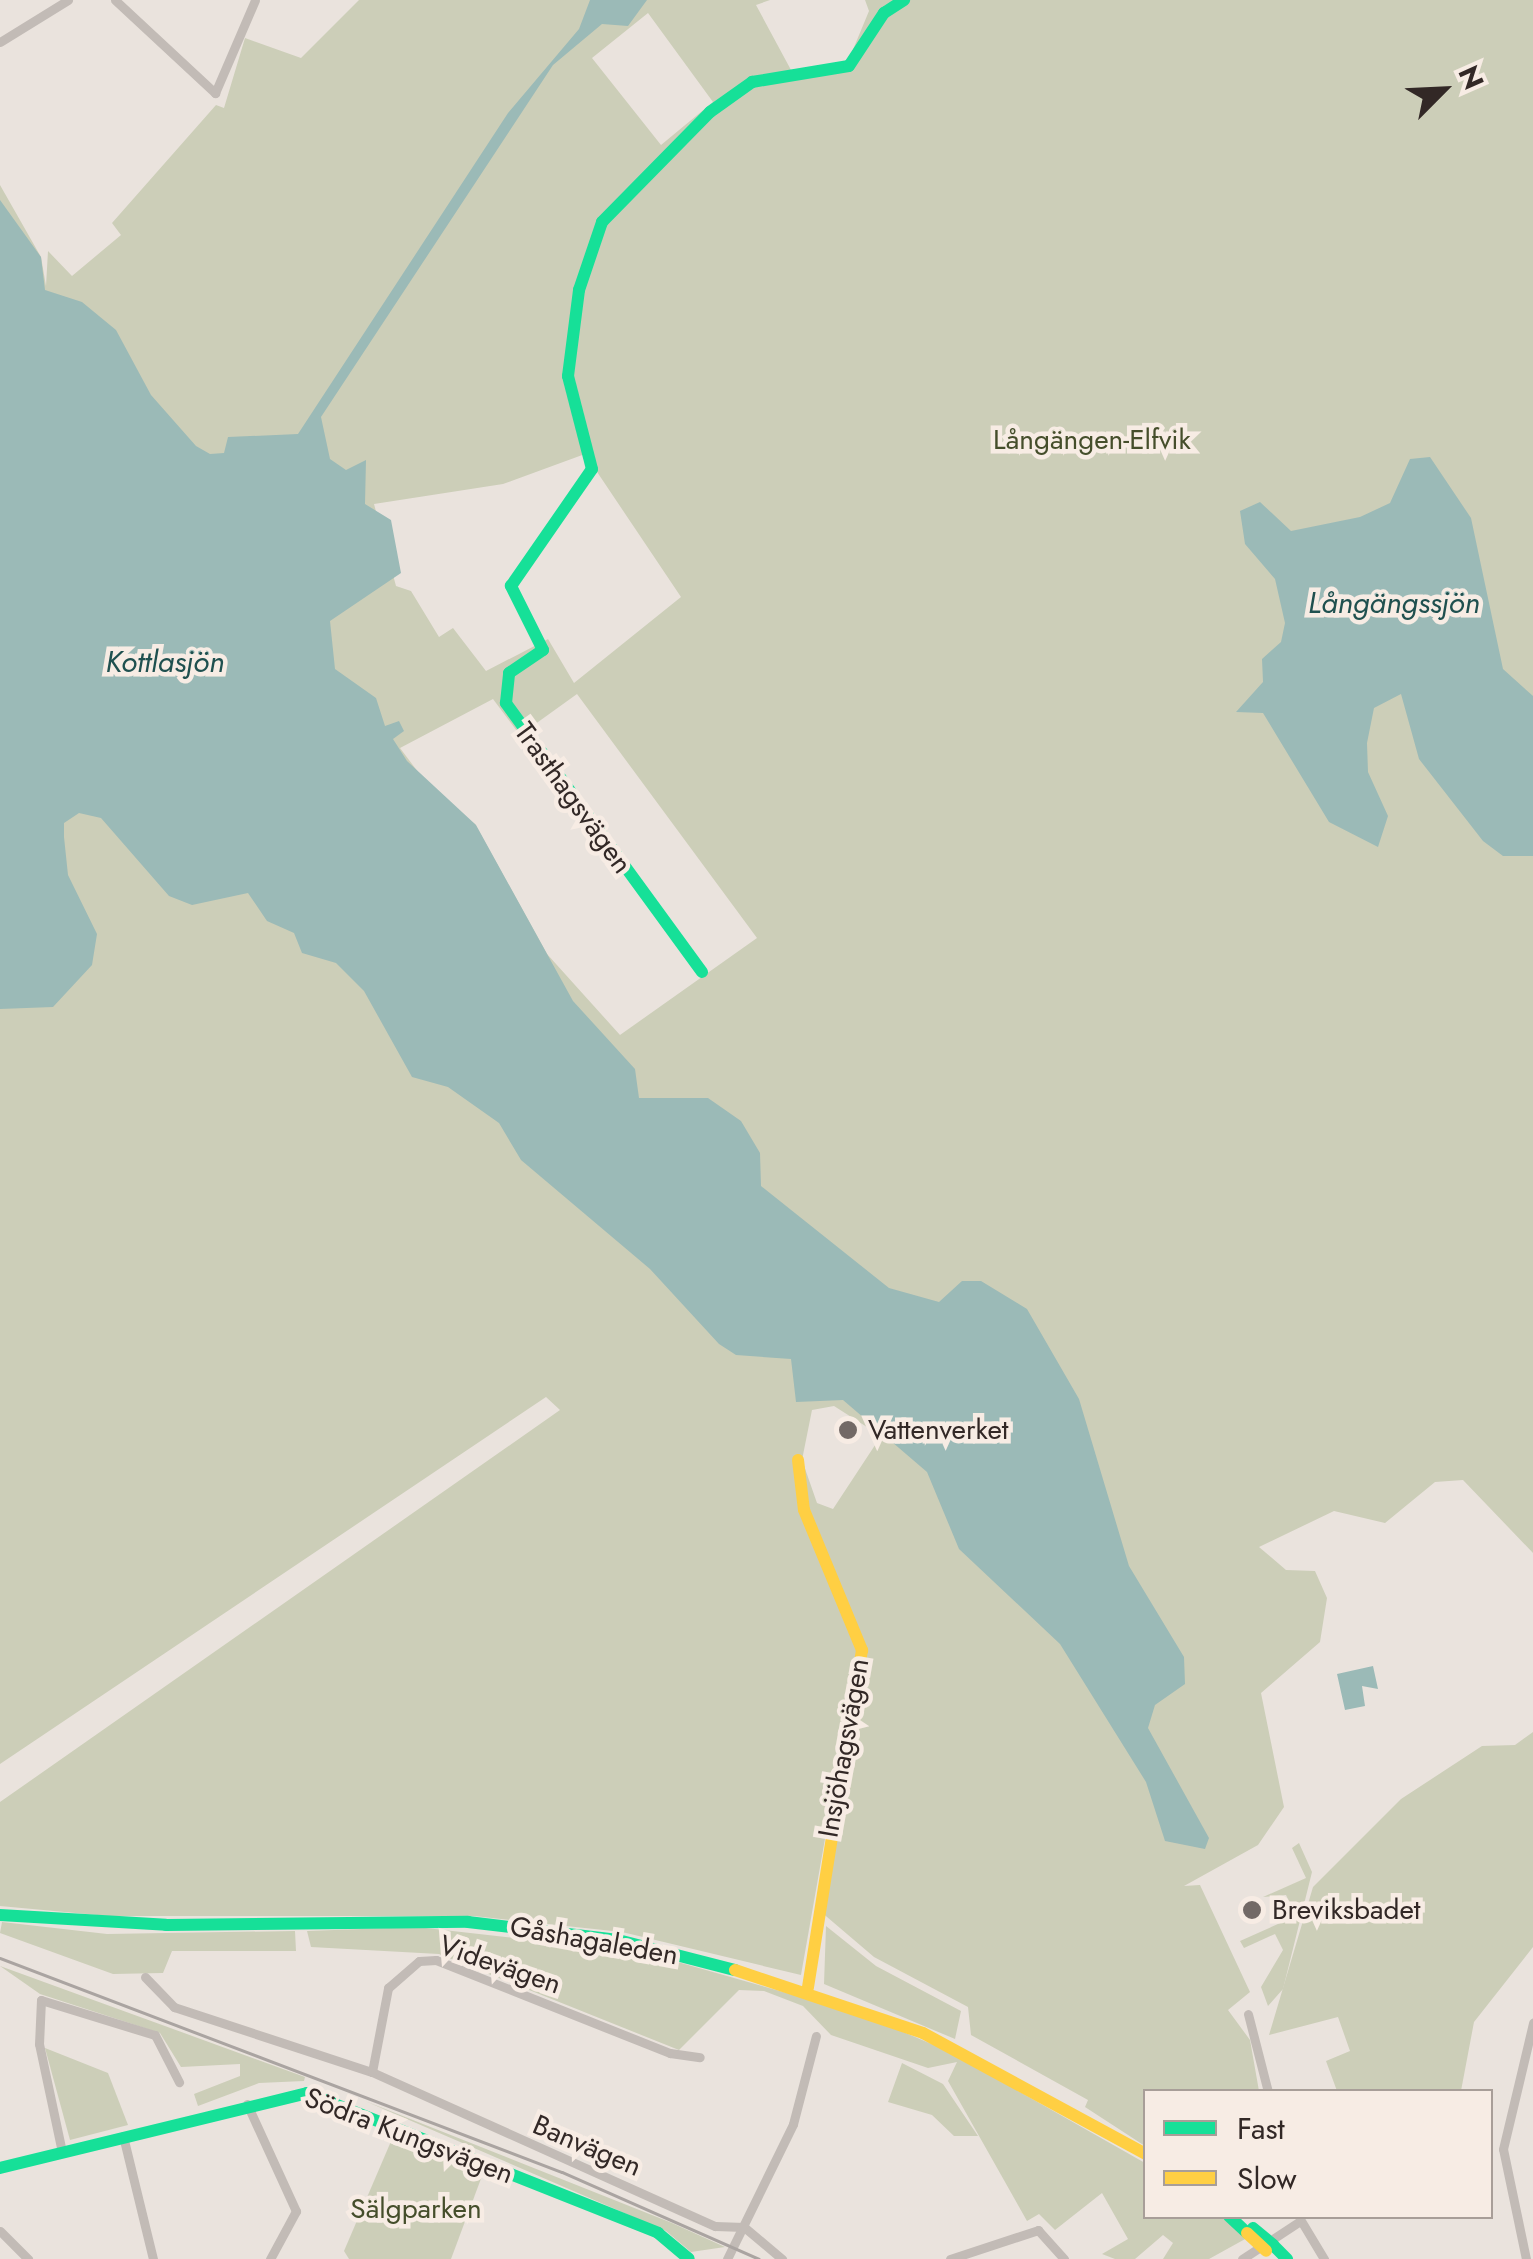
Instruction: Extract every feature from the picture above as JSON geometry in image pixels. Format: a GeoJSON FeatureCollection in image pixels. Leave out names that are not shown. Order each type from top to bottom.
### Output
{"type":"FeatureCollection","features":[{"type":"Feature","properties":{"kind":"street"},"geometry":{"type":"LineString","coordinates":[[0,42],[68,0]]}},
{"type":"Feature","properties":{"kind":"street"},"geometry":{"type":"LineString","coordinates":[[115,0],[216,93],[255,0]]}},
{"type":"Feature","properties":{"kind":"street","name":"Trasthagsvägen"},"geometry":{"type":"LineString","coordinates":[[702,972],[506,704],[508,673],[544,650],[511,586],[592,469],[568,376],[579,290],[602,222],[710,112],[775,75],[833,76],[904,0]]}},
{"type":"Feature","properties":{"kind":"street","name":"Insjöhagsvägen"},"geometry":{"type":"LineString","coordinates":[[798,1460],[804,1510],[862,1650],[808,1988]]}},
{"type":"Feature","properties":{"kind":"street","name":"Gåshagaleden"},"geometry":{"type":"LineString","coordinates":[[0,1915],[166,1925],[468,1922],[618,1940],[808,1988],[977,2057],[1143,2152]]}},
{"type":"Feature","properties":{"kind":"street","name":"Videvägen"},"geometry":{"type":"LineString","coordinates":[[372,2072],[388,1988],[418,1961],[436,1960],[682,2058],[700,2056]]}},
{"type":"Feature","properties":{"kind":"street"},"geometry":{"type":"LineString","coordinates":[[145,1977],[174,2008],[372,2072]]}},
{"type":"Feature","properties":{"kind":"street"},"geometry":{"type":"LineString","coordinates":[[62,2152],[38,2044],[41,2000],[154,2035],[180,2082]]}},
{"type":"Feature","properties":{"kind":"street"},"geometry":{"type":"LineString","coordinates":[[1248,2014],[1267,2089]]}},
{"type":"Feature","properties":{"kind":"street"},"geometry":{"type":"LineString","coordinates":[[1526,2259],[1503,2149],[1533,2022]]}},
{"type":"Feature","properties":{"kind":"street"},"geometry":{"type":"LineString","coordinates":[[728,2259],[793,2124],[816,2036]]}},
{"type":"Feature","properties":{"kind":"street","name":"Banvägen"},"geometry":{"type":"LineString","coordinates":[[372,2072],[715,2226],[744,2227],[782,2259]]}},
{"type":"Feature","properties":{"kind":"street","name":"Södra Kungsvägen"},"geometry":{"type":"LineString","coordinates":[[0,2168],[294,2092],[323,2097],[658,2233],[689,2259]]}},
{"type":"Feature","properties":{"kind":"street"},"geometry":{"type":"LineString","coordinates":[[246,2102],[296,2211],[270,2259]]}},
{"type":"Feature","properties":{"kind":"street"},"geometry":{"type":"LineString","coordinates":[[123,2136],[153,2259]]}},
{"type":"Feature","properties":{"kind":"street"},"geometry":{"type":"LineString","coordinates":[[1237,2219],[1271,2252],[1288,2259]]}},
{"type":"Feature","properties":{"kind":"street"},"geometry":{"type":"LineString","coordinates":[[1242,2259],[1299,2219]]}},
{"type":"Feature","properties":{"kind":"street"},"geometry":{"type":"LineString","coordinates":[[1301,2219],[1324,2259]]}},
{"type":"Feature","properties":{"kind":"street"},"geometry":{"type":"LineString","coordinates":[[950,2259],[1026,2231],[1051,2236],[1064,2259]]}},
{"type":"Feature","properties":{"kind":"street"},"geometry":{"type":"LineString","coordinates":[[0,2232],[28,2259]]}},
{"type":"Feature","properties":{"kind":"green space","name":"Långängen-Elfvik"},"geometry":{"type":"Polygon","coordinates":[[[359,0],[770,0],[756,5],[791,70],[847,64],[869,11],[865,0],[1533,0],[1533,1553],[1463,1480],[1435,1482],[1385,1523],[1334,1511],[1259,1547],[1286,1570],[1315,1571],[1327,1598],[1320,1642],[1261,1693],[1284,1807],[1258,1845],[1184,1886],[1200,1885],[1250,1992],[1228,2010],[1250,2040],[1259,2089],[1143,2089],[1143,2145],[1085,2107],[1088,2100],[971,2035],[968,2007],[874,1957],[820,1911],[856,1663],[801,1975],[622,1932],[474,1916],[108,1916],[0,1906],[0,1802],[560,1410],[546,1397],[0,1764],[0,185],[41,257],[46,286],[48,251],[72,276],[121,235],[112,223],[216,105],[224,108],[245,38],[301,58],[359,0]],[[648,13],[592,58],[661,145],[713,102],[648,13]],[[585,454],[503,484],[374,504],[396,586],[411,591],[439,637],[453,628],[486,671],[548,639],[574,683],[681,597],[585,454]],[[577,694],[520,735],[493,699],[400,748],[433,792],[475,824],[547,954],[620,1035],[757,938],[577,694]],[[834,1406],[812,1410],[802,1460],[817,1503],[833,1509],[881,1436],[834,1406]]]}},
{"type":"Feature","properties":{"kind":"green space"},"geometry":{"type":"Polygon","coordinates":[[[1533,1732],[1533,1947],[1474,2022],[1461,2089],[1336,2089],[1326,2061],[1350,2051],[1338,2017],[1269,2035],[1313,1887],[1401,1799],[1482,1746],[1515,1745],[1533,1732]]]}},
{"type":"Feature","properties":{"kind":"green space"},"geometry":{"type":"Polygon","coordinates":[[[1299,1843],[1312,1872],[1283,1989],[1268,2006],[1261,1987],[1283,1950],[1275,1934],[1244,1948],[1240,1941],[1296,1916],[1286,1895],[1263,1897],[1306,1878],[1292,1848],[1299,1843]]]}},
{"type":"Feature","properties":{"kind":"green space"},"geometry":{"type":"Polygon","coordinates":[[[2,1922],[107,1934],[295,1931],[296,1951],[172,1951],[163,1973],[113,1974],[0,1933],[2,1922]]]}},
{"type":"Feature","properties":{"kind":"green space"},"geometry":{"type":"Polygon","coordinates":[[[826,1926],[876,1966],[961,2011],[955,2039],[824,1984],[826,1926]]]}},
{"type":"Feature","properties":{"kind":"green space"},"geometry":{"type":"Polygon","coordinates":[[[417,1927],[646,1953],[861,2014],[948,2051],[1143,2162],[1143,2219],[1223,2219],[1247,2238],[1209,2259],[1163,2259],[1173,2243],[1163,2235],[1135,2259],[1115,2259],[1102,2254],[1128,2239],[1102,2193],[1055,2230],[1039,2214],[1027,2221],[948,2081],[957,2062],[928,2068],[831,2035],[803,2006],[764,1991],[739,1990],[679,2050],[439,1954],[311,1947],[307,1931],[417,1927]]]}},
{"type":"Feature","properties":{"kind":"green space"},"geometry":{"type":"Polygon","coordinates":[[[0,1966],[305,2077],[304,2081],[259,2083],[198,2106],[194,2094],[240,2076],[240,2064],[181,2067],[160,2033],[40,1994],[0,1966]]]}},
{"type":"Feature","properties":{"kind":"green space"},"geometry":{"type":"Polygon","coordinates":[[[45,2048],[108,2073],[128,2125],[70,2140],[45,2048]]]}},
{"type":"Feature","properties":{"kind":"green space"},"geometry":{"type":"Polygon","coordinates":[[[902,2063],[943,2084],[978,2136],[954,2136],[932,2115],[888,2102],[902,2063]]]}},
{"type":"Feature","properties":{"kind":"green space"},"geometry":{"type":"Polygon","coordinates":[[[365,2101],[725,2247],[691,2252],[666,2231],[365,2101]]]}},
{"type":"Feature","properties":{"kind":"green space","name":"Sälgparken"},"geometry":{"type":"Polygon","coordinates":[[[392,2139],[482,2176],[451,2259],[349,2259],[344,2251],[392,2139]]]}},
{"type":"Feature","properties":{"kind":"water","name":"Kottlasjön"},"geometry":{"type":"Polygon","coordinates":[[[590,0],[647,0],[628,26],[602,24],[553,65],[321,417],[330,459],[346,470],[366,460],[365,504],[391,520],[401,573],[330,621],[335,669],[376,698],[385,726],[399,721],[404,731],[393,739],[407,761],[476,825],[573,1001],[635,1069],[639,1098],[708,1098],[741,1121],[760,1153],[761,1186],[889,1288],[939,1302],[962,1281],[981,1281],[1027,1309],[1079,1399],[1129,1566],[1184,1657],[1185,1684],[1155,1705],[1148,1728],[1209,1838],[1205,1849],[1165,1841],[1146,1782],[1060,1644],[959,1549],[927,1472],[843,1400],[796,1402],[791,1359],[736,1355],[719,1344],[650,1269],[521,1160],[499,1123],[448,1087],[412,1077],[364,991],[336,963],[302,953],[294,933],[267,921],[248,893],[192,905],[169,896],[101,818],[79,813],[64,823],[64,837],[68,875],[97,934],[92,965],[53,1007],[0,1009],[0,200],[41,257],[45,290],[82,302],[116,330],[151,395],[196,446],[210,454],[224,453],[228,437],[298,434],[508,113],[579,29],[590,0]]]}},
{"type":"Feature","properties":{"kind":"water","name":"Långängssjön"},"geometry":{"type":"Polygon","coordinates":[[[1430,457],[1471,518],[1503,669],[1533,696],[1533,856],[1503,856],[1483,841],[1419,759],[1401,694],[1374,708],[1367,743],[1368,772],[1388,816],[1378,847],[1329,822],[1263,713],[1236,712],[1263,682],[1262,659],[1281,642],[1285,623],[1275,579],[1245,544],[1240,511],[1260,502],[1291,531],[1360,517],[1390,503],[1410,459],[1430,457]]]}},
{"type":"Feature","properties":{"kind":"water"},"geometry":{"type":"Polygon","coordinates":[[[1373,1666],[1378,1689],[1362,1686],[1365,1706],[1345,1710],[1337,1674],[1373,1666]]]}},
{"type":"Feature","properties":{"kind":"tram line"},"geometry":{"type":"LineString","coordinates":[[0,1958],[562,2172],[759,2259]]}},
{"type":"Feature","properties":{"kind":"traffic: fast"},"geometry":{"type":"LineString","coordinates":[[702,972],[506,703],[509,673],[543,650],[511,586],[592,469],[568,376],[579,290],[602,222],[710,112],[752,82],[849,66],[884,13],[904,0]]}},
{"type":"Feature","properties":{"kind":"traffic: fast"},"geometry":{"type":"LineString","coordinates":[[0,1915],[166,1925],[468,1922],[618,1940],[735,1970]]}},
{"type":"Feature","properties":{"kind":"traffic: fast"},"geometry":{"type":"LineString","coordinates":[[0,2168],[307,2093],[658,2233],[689,2259]]}},
{"type":"Feature","properties":{"kind":"traffic: fast"},"geometry":{"type":"LineString","coordinates":[[1232,2219],[1247,2233]]}},
{"type":"Feature","properties":{"kind":"traffic: fast"},"geometry":{"type":"LineString","coordinates":[[1253,2228],[1273,2245]]}},
{"type":"Feature","properties":{"kind":"traffic: fast"},"geometry":{"type":"LineString","coordinates":[[1273,2245],[1287,2259]]}},
{"type":"Feature","properties":{"kind":"traffic: slow"},"geometry":{"type":"LineString","coordinates":[[798,1460],[804,1510],[862,1650],[808,1988]]}},
{"type":"Feature","properties":{"kind":"traffic: slow"},"geometry":{"type":"LineString","coordinates":[[735,1970],[923,2033],[1143,2152]]}},
{"type":"Feature","properties":{"kind":"traffic: slow"},"geometry":{"type":"LineString","coordinates":[[1247,2233],[1266,2251]]}},
{"type":"Feature","properties":{"kind":"place","name":"Vattenverket"},"geometry":{"type":"Point","coordinates":[848,1430]}},
{"type":"Feature","properties":{"kind":"place","name":"Breviksbadet"},"geometry":{"type":"Point","coordinates":[1252,1910]}}]}
